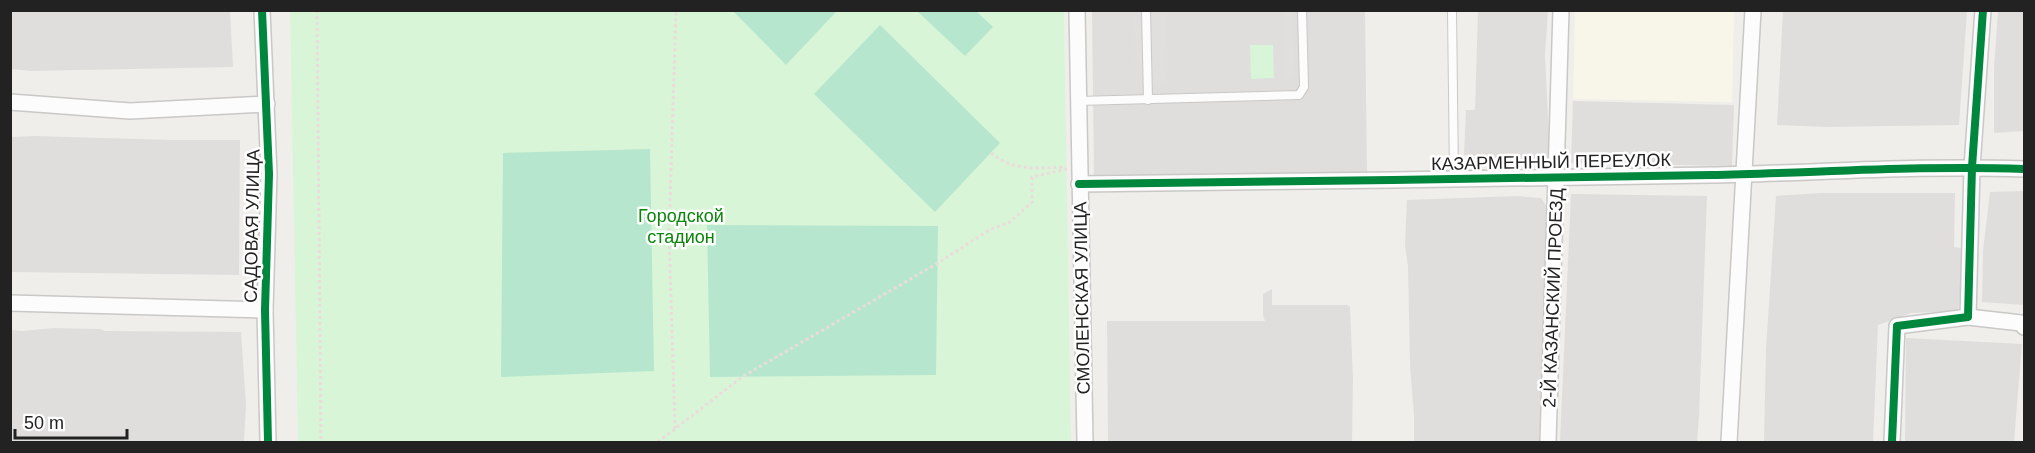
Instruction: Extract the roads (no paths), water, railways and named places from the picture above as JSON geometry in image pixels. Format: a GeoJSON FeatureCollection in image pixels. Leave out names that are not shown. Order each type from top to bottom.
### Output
{"type":"FeatureCollection","features":[{"type":"Feature","properties":{"kind":"street","name":"САДОВАЯ УЛИЦА"},"geometry":{"type":"LineString","coordinates":[[261,10],[269,174],[265,310],[268,442]]}},
{"type":"Feature","properties":{"kind":"street","name":"СМОЛЕНСКАЯ УЛИЦА"},"geometry":{"type":"LineString","coordinates":[[1077,10],[1078,166],[1085,442]]}},
{"type":"Feature","properties":{"kind":"street","name":"2-Й КАЗАНСКИЙ ПРОЕЗД"},"geometry":{"type":"LineString","coordinates":[[1548,442],[1561,10]]}},
{"type":"Feature","properties":{"kind":"street"},"geometry":{"type":"LineString","coordinates":[[1729,442],[1753,10]]}},
{"type":"Feature","properties":{"kind":"street"},"geometry":{"type":"LineString","coordinates":[[1968,317],[1972,167],[1983,10]]}},
{"type":"Feature","properties":{"kind":"street"},"geometry":{"type":"LineString","coordinates":[[10,102],[130,111],[267,104]]}},
{"type":"Feature","properties":{"kind":"street","name":"КАЗАРМЕННЫЙ ПЕРЕУЛОК"},"geometry":{"type":"LineString","coordinates":[[1079,184],[1373,182],[1454,178],[1744,174],[1972,167],[2025,169]]}},
{"type":"Feature","properties":{"kind":"street"},"geometry":{"type":"LineString","coordinates":[[10,303],[265,310]]}},
{"type":"Feature","properties":{"kind":"street"},"geometry":{"type":"LineString","coordinates":[[1892,442],[1897,326],[1968,317],[2021,323],[2025,327]]}},
{"type":"Feature","properties":{"kind":"lane"},"geometry":{"type":"LineString","coordinates":[[1146,10],[1148,100]]}},
{"type":"Feature","properties":{"kind":"lane"},"geometry":{"type":"LineString","coordinates":[[1078,101],[1299,95],[1304,87],[1302,10]]}},
{"type":"Feature","properties":{"kind":"lane"},"geometry":{"type":"LineString","coordinates":[[1452,10],[1454,178]]}},
{"type":"Feature","properties":{"kind":"park label","name":"Городской стадион"},"geometry":{"type":"Point","coordinates":[681,226]}}]}
